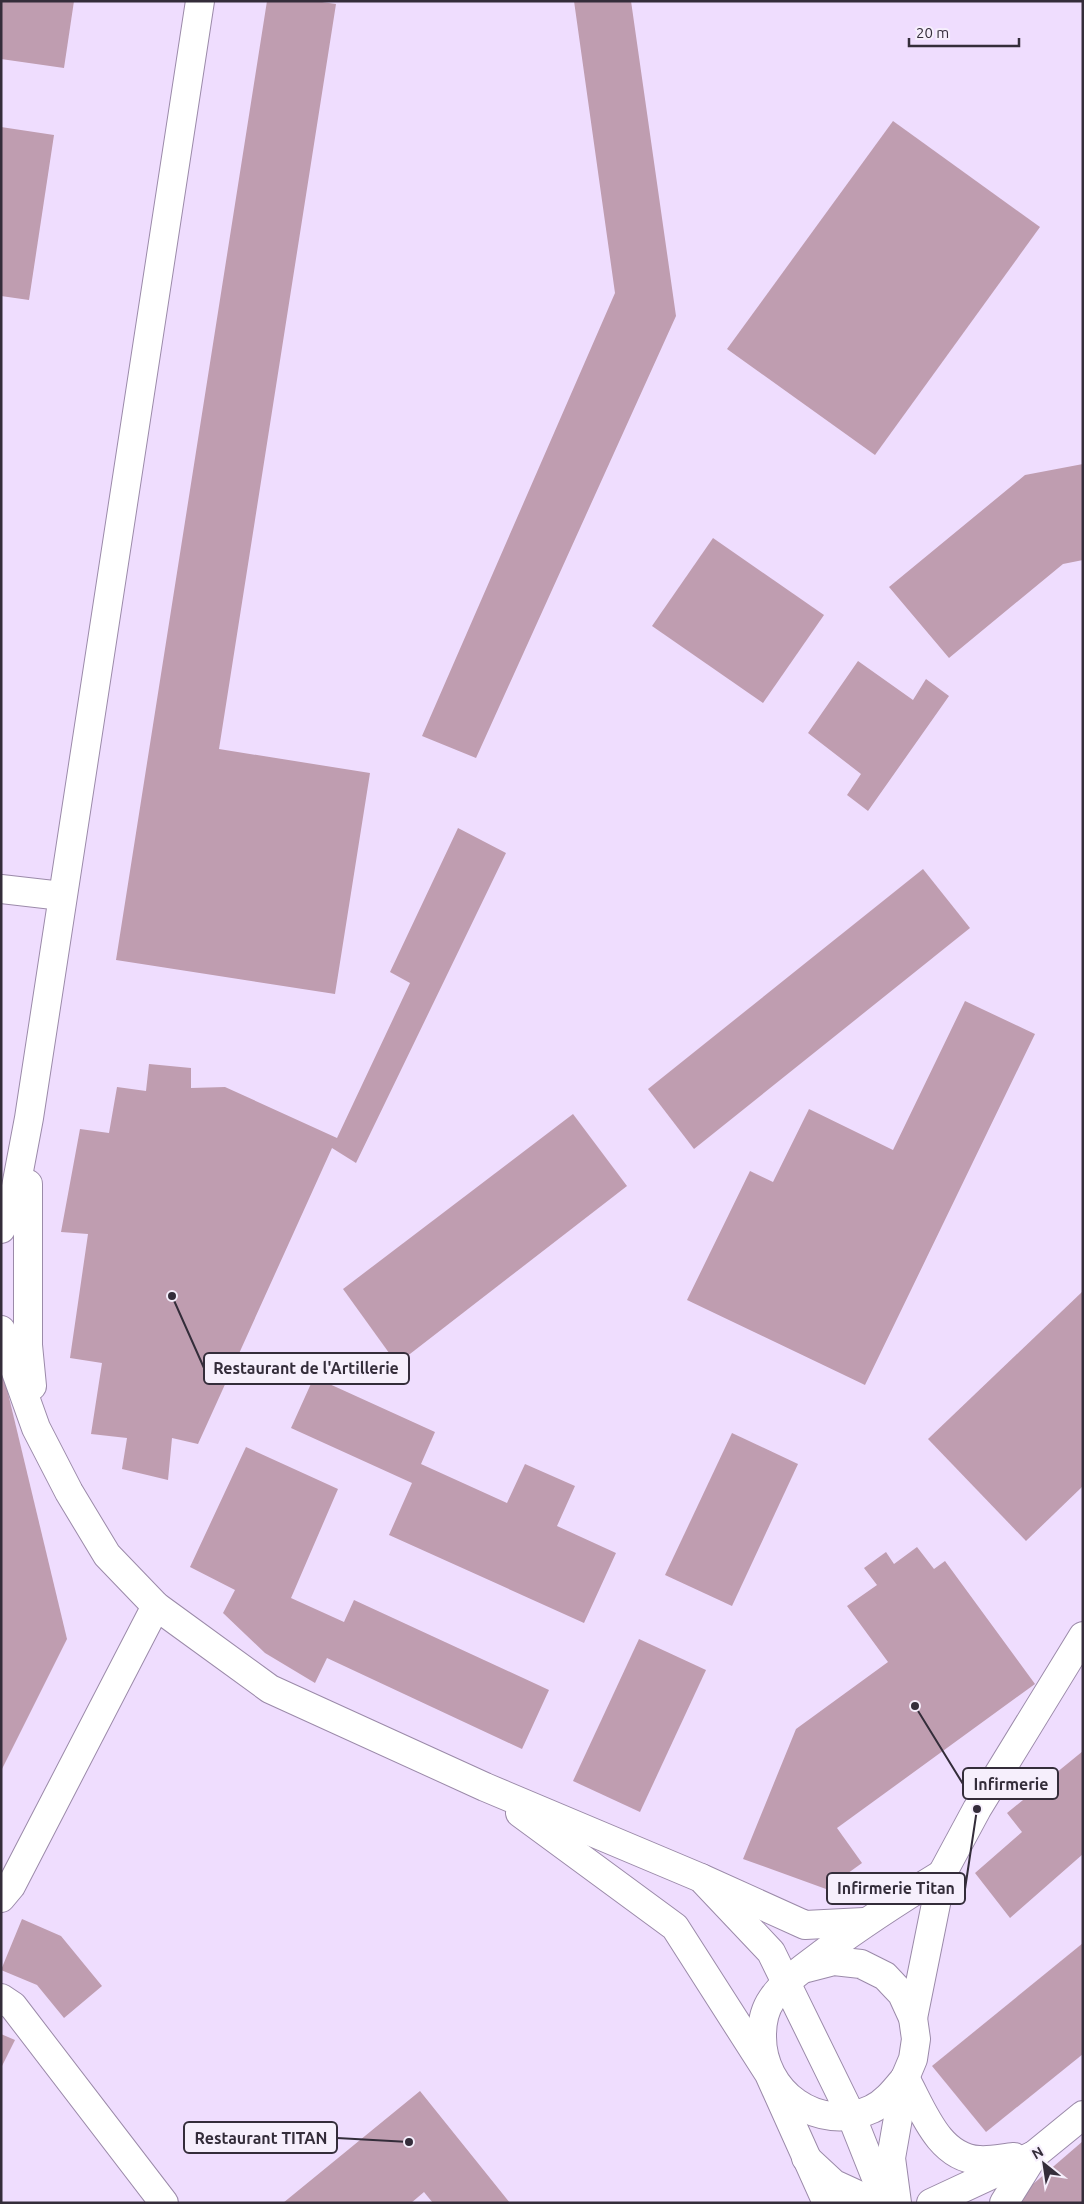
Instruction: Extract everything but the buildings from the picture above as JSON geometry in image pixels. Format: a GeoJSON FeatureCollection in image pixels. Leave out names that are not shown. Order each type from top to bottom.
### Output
{"type":"FeatureCollection","features":[{"type":"Feature","properties":{"kind":"street"},"geometry":{"type":"LineString","coordinates":[[1,1229],[12,1208],[29,1118],[200,1]]}},
{"type":"Feature","properties":{"kind":"street"},"geometry":{"type":"LineString","coordinates":[[1,889],[62,896]]}},
{"type":"Feature","properties":{"kind":"street"},"geometry":{"type":"LineString","coordinates":[[1,1160],[29,1118]]}},
{"type":"Feature","properties":{"kind":"street"},"geometry":{"type":"LineString","coordinates":[[29,1118],[28,1345],[36,1428]]}},
{"type":"Feature","properties":{"kind":"street"},"geometry":{"type":"LineString","coordinates":[[1,1330],[36,1428],[69,1492],[107,1555],[156,1606],[270,1689],[485,1786],[806,1924],[864,1922]]}},
{"type":"Feature","properties":{"kind":"street"},"geometry":{"type":"LineString","coordinates":[[1,1898],[11,1886],[156,1606]]}},
{"type":"Feature","properties":{"kind":"street"},"geometry":{"type":"LineString","coordinates":[[913,2018],[942,1874],[977,1810],[1083,1636]]}},
{"type":"Feature","properties":{"kind":"street"},"geometry":{"type":"LineString","coordinates":[[485,1786],[675,1927],[769,2074],[783,2093],[803,2108],[826,2115],[851,2115],[872,2108],[890,2096],[905,2078]]}},
{"type":"Feature","properties":{"kind":"street"},"geometry":{"type":"LineString","coordinates":[[827,2203],[769,2074],[762,2050],[762,2024],[771,2001],[786,1981],[864,1922],[942,1874]]}},
{"type":"Feature","properties":{"kind":"street"},"geometry":{"type":"LineString","coordinates":[[701,1878],[771,1952],[851,2115],[886,2203]]}},
{"type":"Feature","properties":{"kind":"street"},"geometry":{"type":"LineString","coordinates":[[786,1981],[809,1967],[834,1961],[861,1964],[885,1976],[902,1994],[913,2018],[916,2039],[913,2059],[905,2078],[891,2158],[897,2203]]}},
{"type":"Feature","properties":{"kind":"street"},"geometry":{"type":"LineString","coordinates":[[1,1998],[13,2006],[164,2203]]}},
{"type":"Feature","properties":{"kind":"street"},"geometry":{"type":"LineString","coordinates":[[905,2078],[939,2140],[960,2155],[978,2160],[1034,2155]]}},
{"type":"Feature","properties":{"kind":"street"},"geometry":{"type":"LineString","coordinates":[[931,2203],[1034,2155],[1083,2114]]}},
{"type":"Feature","properties":{"kind":"street"},"geometry":{"type":"LineString","coordinates":[[1004,2203],[1034,2155]]}},
{"type":"Feature","properties":{"kind":"street"},"geometry":{"type":"LineString","coordinates":[[806,2158],[834,2184],[882,2203]]}},
{"type":"Feature","properties":{"kind":"place","name":"Restaurant de l'Artillerie"},"geometry":{"type":"Point","coordinates":[172,1296]}},
{"type":"Feature","properties":{"kind":"place","name":"Infirmerie"},"geometry":{"type":"Point","coordinates":[915,1706]}},
{"type":"Feature","properties":{"kind":"place","name":"Infirmerie Titan"},"geometry":{"type":"Point","coordinates":[977,1809]}},
{"type":"Feature","properties":{"kind":"place","name":"Restaurant TITAN"},"geometry":{"type":"Point","coordinates":[409,2142]}}]}
